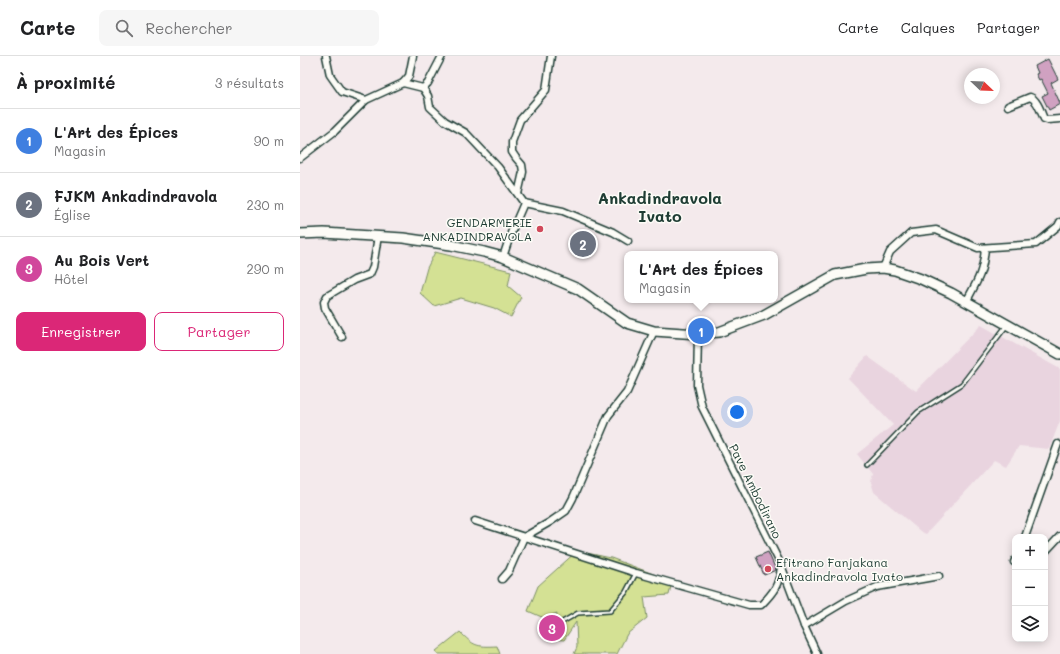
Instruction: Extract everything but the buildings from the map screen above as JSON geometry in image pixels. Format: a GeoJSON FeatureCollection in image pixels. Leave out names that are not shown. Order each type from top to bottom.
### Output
{"type":"FeatureCollection","features":[{"type":"Feature","properties":{"kind":"street"},"geometry":{"type":"LineString","coordinates":[[326,56],[330,75],[342,92],[366,100]]}},
{"type":"Feature","properties":{"kind":"street"},"geometry":{"type":"LineString","coordinates":[[300,158],[334,131],[366,100],[403,83],[409,76],[413,56]]}},
{"type":"Feature","properties":{"kind":"street"},"geometry":{"type":"LineString","coordinates":[[423,88],[428,83],[442,56]]}},
{"type":"Feature","properties":{"kind":"street"},"geometry":{"type":"LineString","coordinates":[[518,194],[523,172],[522,165],[512,152],[512,142],[520,120],[546,90],[551,56]]}},
{"type":"Feature","properties":{"kind":"street"},"geometry":{"type":"LineString","coordinates":[[403,83],[423,88],[428,96],[430,107],[445,121],[466,133],[498,167],[524,203],[563,211],[613,232],[628,241]]}},
{"type":"Feature","properties":{"kind":"street"},"geometry":{"type":"LineString","coordinates":[[1008,106],[1030,97],[1035,101],[1044,119],[1060,118]]}},
{"type":"Feature","properties":{"kind":"street"},"geometry":{"type":"LineString","coordinates":[[503,257],[524,203]]}},
{"type":"Feature","properties":{"kind":"street"},"geometry":{"type":"LineString","coordinates":[[883,268],[890,252],[911,233],[936,230],[978,248],[985,248],[1036,244],[1058,226],[1060,222]]}},
{"type":"Feature","properties":{"kind":"street"},"geometry":{"type":"LineString","coordinates":[[300,234],[324,233],[403,238],[452,245],[503,257],[578,289],[627,323],[654,331],[698,334],[719,332],[764,315],[835,275],[866,269],[883,268],[895,270],[921,280],[966,302],[1060,354]]}},
{"type":"Feature","properties":{"kind":"street"},"geometry":{"type":"LineString","coordinates":[[342,337],[325,308],[324,302],[327,296],[354,280],[370,274],[373,267],[378,236]]}},
{"type":"Feature","properties":{"kind":"street"},"geometry":{"type":"LineString","coordinates":[[966,302],[979,279],[984,264],[985,248]]}},
{"type":"Feature","properties":{"kind":"street"},"geometry":{"type":"LineString","coordinates":[[502,579],[509,571],[524,537],[566,511],[574,498],[608,416],[627,392],[654,331]]}},
{"type":"Feature","properties":{"kind":"street","name":"Pave Ambodirano"},"geometry":{"type":"LineString","coordinates":[[698,334],[697,386],[702,407],[781,565],[804,626],[817,654]]}},
{"type":"Feature","properties":{"kind":"street"},"geometry":{"type":"LineString","coordinates":[[1026,534],[1059,443]]}},
{"type":"Feature","properties":{"kind":"street"},"geometry":{"type":"LineString","coordinates":[[475,521],[636,574],[749,605],[761,605],[773,594],[780,580],[781,565]]}},
{"type":"Feature","properties":{"kind":"street"},"geometry":{"type":"LineString","coordinates":[[1048,549],[1060,536]]}},
{"type":"Feature","properties":{"kind":"street"},"geometry":{"type":"LineString","coordinates":[[804,626],[846,601],[877,587],[939,576]]}},
{"type":"Feature","properties":{"kind":"lane"},"geometry":{"type":"LineString","coordinates":[[867,465],[918,412],[962,384],[1007,325]]}},
{"type":"Feature","properties":{"kind":"lane"},"geometry":{"type":"LineString","coordinates":[[552,628],[578,613],[610,611],[626,592],[636,574]]}},
{"type":"Feature","properties":{"kind":"shaded area"},"geometry":{"type":"Polygon","coordinates":[[[981,325],[1060,369],[1060,421],[1049,449],[1019,446],[1006,466],[994,460],[926,534],[920,531],[874,492],[871,482],[873,474],[857,454],[893,425],[848,378],[867,356],[916,391],[981,325]]]}},
{"type":"Feature","properties":{"kind":"green space"},"geometry":{"type":"Polygon","coordinates":[[[435,252],[511,271],[508,286],[521,297],[511,317],[494,308],[461,298],[434,306],[420,293],[427,268],[435,252]]]}},
{"type":"Feature","properties":{"kind":"green space"},"geometry":{"type":"Polygon","coordinates":[[[577,551],[611,558],[672,581],[669,595],[644,597],[647,618],[627,634],[617,654],[574,654],[577,647],[576,622],[564,640],[553,639],[557,613],[544,618],[528,611],[538,586],[577,551]]]}},
{"type":"Feature","properties":{"kind":"green space"},"geometry":{"type":"Polygon","coordinates":[[[460,632],[476,645],[497,646],[500,654],[438,654],[436,651],[460,632]]]}},
{"type":"Feature","properties":{"kind":"place","name":"GENDARMERIE ANKADINDRAVOLA"},"geometry":{"type":"Point","coordinates":[540,229]}},
{"type":"Feature","properties":{"kind":"place","name":"FJKM Ankadindravola"},"geometry":{"type":"Point","coordinates":[583,244]}},
{"type":"Feature","properties":{"kind":"place","name":"L'Art des Épices"},"geometry":{"type":"Point","coordinates":[701,331]}},
{"type":"Feature","properties":{"kind":"place","name":"Efitrano Fanjakana Ankadindravola Ivato"},"geometry":{"type":"Point","coordinates":[768,569]}},
{"type":"Feature","properties":{"kind":"place","name":"Au Bois Vert"},"geometry":{"type":"Point","coordinates":[552,628]}},
{"type":"Feature","properties":{"kind":"district","name":"Ankadindravola Ivato"},"geometry":{"type":"Point","coordinates":[660,206]}}]}
